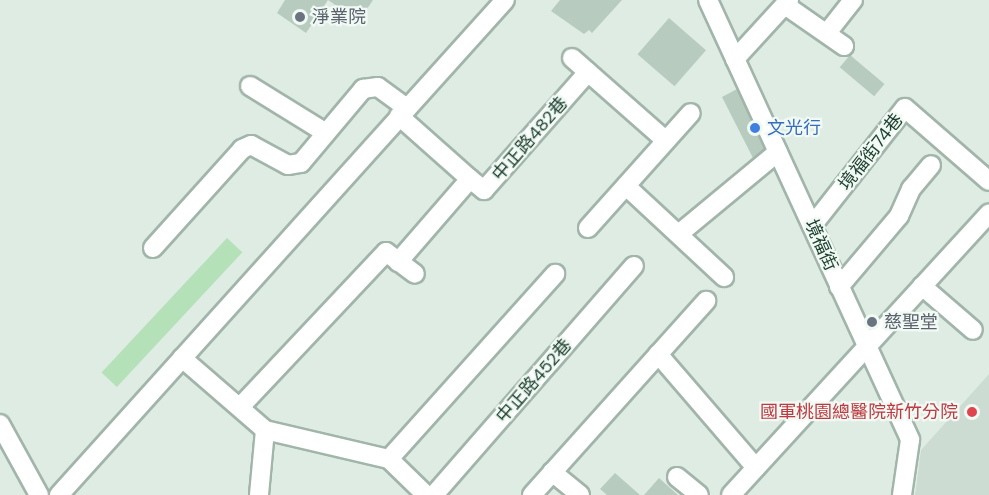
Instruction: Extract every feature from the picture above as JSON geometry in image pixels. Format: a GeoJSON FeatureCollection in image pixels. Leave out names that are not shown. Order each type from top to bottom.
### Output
{"type":"FeatureCollection","features":[{"type":"Feature","properties":{"kind":"street"},"geometry":{"type":"LineString","coordinates":[[59,495],[505,0]]}},
{"type":"Feature","properties":{"kind":"street","name":"境福街"},"geometry":{"type":"LineString","coordinates":[[708,0],[910,440],[902,495]]}},
{"type":"Feature","properties":{"kind":"street"},"geometry":{"type":"LineString","coordinates":[[826,33],[853,0]]}},
{"type":"Feature","properties":{"kind":"street"},"geometry":{"type":"LineString","coordinates":[[735,58],[787,2],[844,46]]}},
{"type":"Feature","properties":{"kind":"street"},"geometry":{"type":"LineString","coordinates":[[572,58],[666,141]]}},
{"type":"Feature","properties":{"kind":"street","name":"中正路482巷"},"geometry":{"type":"LineString","coordinates":[[398,261],[470,179],[484,190],[588,72]]}},
{"type":"Feature","properties":{"kind":"street"},"geometry":{"type":"LineString","coordinates":[[250,86],[326,133]]}},
{"type":"Feature","properties":{"kind":"street"},"geometry":{"type":"LineString","coordinates":[[153,248],[242,149],[251,145],[293,166],[301,163],[363,89],[378,87],[470,179]]}},
{"type":"Feature","properties":{"kind":"street","name":"境福街74巷"},"geometry":{"type":"LineString","coordinates":[[812,226],[905,108],[989,181]]}},
{"type":"Feature","properties":{"kind":"street"},"geometry":{"type":"LineString","coordinates":[[588,228],[692,113]]}},
{"type":"Feature","properties":{"kind":"street"},"geometry":{"type":"LineString","coordinates":[[680,233],[778,152]]}},
{"type":"Feature","properties":{"kind":"street"},"geometry":{"type":"LineString","coordinates":[[839,286],[899,216],[911,189],[931,165]]}},
{"type":"Feature","properties":{"kind":"street"},"geometry":{"type":"LineString","coordinates":[[626,186],[680,233],[724,277]]}},
{"type":"Feature","properties":{"kind":"street"},"geometry":{"type":"LineString","coordinates":[[731,495],[989,213]]}},
{"type":"Feature","properties":{"kind":"street"},"geometry":{"type":"LineString","coordinates":[[240,407],[386,252],[415,274]]}},
{"type":"Feature","properties":{"kind":"street","name":"中正路452巷"},"geometry":{"type":"LineString","coordinates":[[434,495],[634,266]]}},
{"type":"Feature","properties":{"kind":"street"},"geometry":{"type":"LineString","coordinates":[[389,459],[555,274]]}},
{"type":"Feature","properties":{"kind":"street"},"geometry":{"type":"LineString","coordinates":[[922,286],[973,330]]}},
{"type":"Feature","properties":{"kind":"street"},"geometry":{"type":"LineString","coordinates":[[532,495],[706,301]]}},
{"type":"Feature","properties":{"kind":"street"},"geometry":{"type":"LineString","coordinates":[[658,354],[756,468]]}},
{"type":"Feature","properties":{"kind":"street"},"geometry":{"type":"LineString","coordinates":[[182,358],[265,430],[389,459],[426,495]]}},
{"type":"Feature","properties":{"kind":"street"},"geometry":{"type":"LineString","coordinates":[[0,424],[39,495]]}},
{"type":"Feature","properties":{"kind":"street"},"geometry":{"type":"LineString","coordinates":[[259,495],[265,430]]}},
{"type":"Feature","properties":{"kind":"street"},"geometry":{"type":"LineString","coordinates":[[552,472],[580,495]]}},
{"type":"Feature","properties":{"kind":"street"},"geometry":{"type":"LineString","coordinates":[[677,477],[699,495]]}},
{"type":"Feature","properties":{"kind":"shaded area","name":"國軍桃園總醫院新竹分院"},"geometry":{"type":"Polygon","coordinates":[[[989,374],[989,495],[915,495],[921,450],[989,374]]]}},
{"type":"Feature","properties":{"kind":"green space"},"geometry":{"type":"Polygon","coordinates":[[[227,238],[242,252],[117,387],[102,373],[227,238]]]}},
{"type":"Feature","properties":{"kind":"building","name":"淨業院"},"geometry":{"type":"Polygon","coordinates":[[[285,0],[328,0],[306,33],[277,13],[285,0]]]}},
{"type":"Feature","properties":{"kind":"building"},"geometry":{"type":"Polygon","coordinates":[[[328,0],[373,0],[359,21],[328,0]]]}},
{"type":"Feature","properties":{"kind":"building"},"geometry":{"type":"Polygon","coordinates":[[[560,0],[622,0],[592,33],[589,30],[584,34],[551,11],[560,0]]]}},
{"type":"Feature","properties":{"kind":"building"},"geometry":{"type":"Polygon","coordinates":[[[669,18],[706,50],[674,86],[638,54],[669,18]]]}},
{"type":"Feature","properties":{"kind":"building"},"geometry":{"type":"Polygon","coordinates":[[[850,55],[884,84],[874,96],[840,67],[850,55]]]}},
{"type":"Feature","properties":{"kind":"building"},"geometry":{"type":"Polygon","coordinates":[[[737,89],[764,149],[753,158],[722,97],[737,89]]]}},
{"type":"Feature","properties":{"kind":"building"},"geometry":{"type":"Polygon","coordinates":[[[615,473],[640,495],[607,495],[600,489],[615,473]]]}},
{"type":"Feature","properties":{"kind":"building"},"geometry":{"type":"Polygon","coordinates":[[[659,478],[678,495],[644,495],[659,478]]]}},
{"type":"Feature","properties":{"kind":"place","name":"淨業院"},"geometry":{"type":"Point","coordinates":[300,17]}},
{"type":"Feature","properties":{"kind":"place","name":"文光行"},"geometry":{"type":"Point","coordinates":[755,128]}},
{"type":"Feature","properties":{"kind":"place","name":"慈聖堂"},"geometry":{"type":"Point","coordinates":[872,322]}},
{"type":"Feature","properties":{"kind":"place","name":"國軍桃園總醫院新竹分院"},"geometry":{"type":"Point","coordinates":[972,412]}}]}
